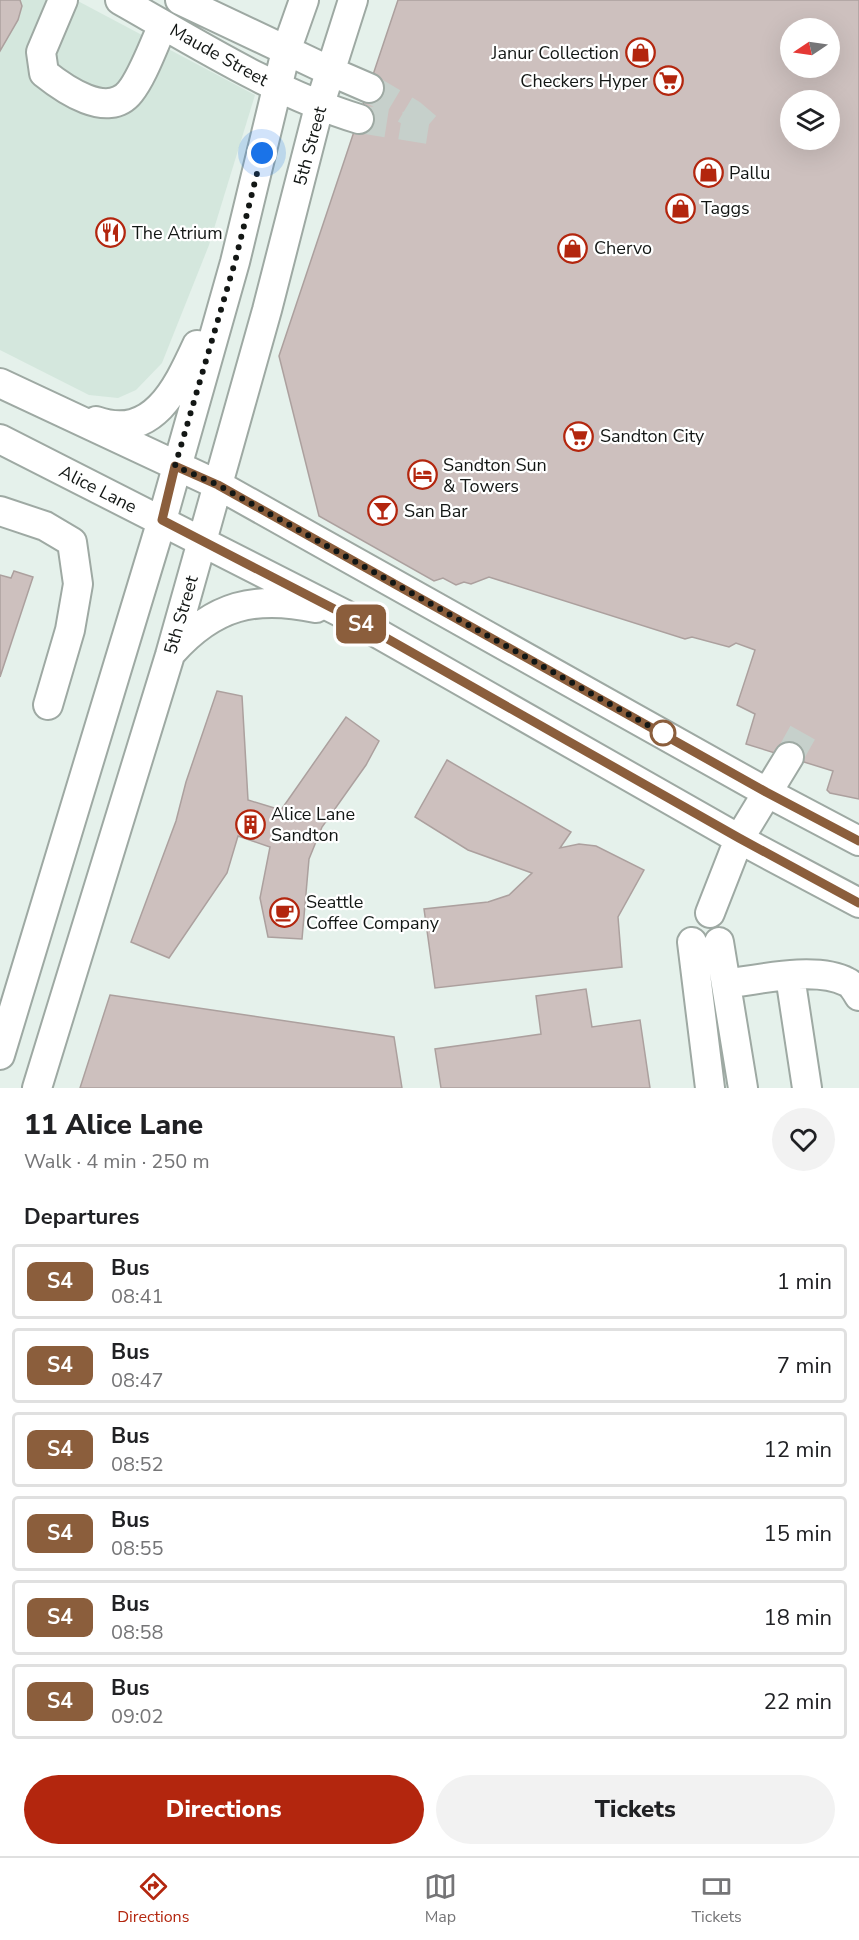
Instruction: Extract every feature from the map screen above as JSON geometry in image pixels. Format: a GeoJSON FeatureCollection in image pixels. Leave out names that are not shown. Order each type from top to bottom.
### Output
{"type":"FeatureCollection","features":[{"type":"Feature","properties":{"kind":"street"},"geometry":{"type":"LineString","coordinates":[[63,0],[41,52],[44,73],[60,86],[88,100],[106,103],[119,100],[130,92],[163,25]]}},
{"type":"Feature","properties":{"kind":"street","name":"Maude Street"},"geometry":{"type":"LineString","coordinates":[[120,0],[278,87],[320,107],[359,119]]}},
{"type":"Feature","properties":{"kind":"street","name":"Maude Street"},"geometry":{"type":"LineString","coordinates":[[180,0],[369,88]]}},
{"type":"Feature","properties":{"kind":"street"},"geometry":{"type":"LineString","coordinates":[[0,1055],[162,520],[175,466],[235,262],[286,51],[303,0]]}},
{"type":"Feature","properties":{"kind":"street","name":"5th Street"},"geometry":{"type":"LineString","coordinates":[[37,1088],[170,655],[320,107],[353,0]]}},
{"type":"Feature","properties":{"kind":"street"},"geometry":{"type":"LineString","coordinates":[[37,402],[54,405],[110,425],[129,425],[152,415],[169,396],[183,372],[235,262]]}},
{"type":"Feature","properties":{"kind":"street"},"geometry":{"type":"LineString","coordinates":[[0,383],[218,485],[766,792],[859,841]]}},
{"type":"Feature","properties":{"kind":"street","name":"Alice Lane"},"geometry":{"type":"LineString","coordinates":[[1,440],[342,613],[739,838],[859,903]]}},
{"type":"Feature","properties":{"kind":"street"},"geometry":{"type":"LineString","coordinates":[[0,511],[45,526],[72,542],[78,584],[70,630],[48,705]]}},
{"type":"Feature","properties":{"kind":"street"},"geometry":{"type":"LineString","coordinates":[[170,655],[191,631],[213,616],[234,608],[260,602],[294,603],[342,613]]}},
{"type":"Feature","properties":{"kind":"street"},"geometry":{"type":"LineString","coordinates":[[743,1088],[726,984],[706,942],[688,932],[690,921],[699,914],[710,913],[739,838],[789,757]]}},
{"type":"Feature","properties":{"kind":"street"},"geometry":{"type":"LineString","coordinates":[[706,942],[710,1088]]}},
{"type":"Feature","properties":{"kind":"street"},"geometry":{"type":"LineString","coordinates":[[726,984],[784,977],[828,975],[850,982],[859,996]]}},
{"type":"Feature","properties":{"kind":"street"},"geometry":{"type":"LineString","coordinates":[[784,977],[807,1088]]}},
{"type":"Feature","properties":{"kind":"shaded area"},"geometry":{"type":"Polygon","coordinates":[[[0,0],[76,0],[255,95],[209,245],[162,363],[136,390],[118,398],[89,395],[0,350],[0,0]]]}},
{"type":"Feature","properties":{"kind":"building"},"geometry":{"type":"Polygon","coordinates":[[[0,0],[20,0],[22,6],[18,20],[0,51],[0,0]]]}},
{"type":"Feature","properties":{"kind":"building","name":"Sandton City"},"geometry":{"type":"Polygon","coordinates":[[[398,0],[859,0],[859,799],[830,793],[827,790],[833,771],[746,744],[755,714],[737,705],[755,650],[736,643],[729,647],[692,637],[685,639],[489,577],[471,584],[464,582],[456,585],[443,578],[434,581],[319,516],[279,356],[398,0]]]}},
{"type":"Feature","properties":{"kind":"building"},"geometry":{"type":"Polygon","coordinates":[[[14,571],[33,577],[0,677],[0,575],[11,578],[14,571]]]}},
{"type":"Feature","properties":{"kind":"building","name":"Alice Lane Sandton"},"geometry":{"type":"Polygon","coordinates":[[[217,691],[242,696],[248,800],[281,810],[346,717],[379,741],[366,765],[322,827],[309,859],[302,939],[268,937],[260,898],[270,847],[238,836],[227,873],[169,958],[131,942],[176,821],[186,782],[217,691]]]}},
{"type":"Feature","properties":{"kind":"building"},"geometry":{"type":"Polygon","coordinates":[[[447,760],[571,832],[560,848],[579,844],[596,846],[644,870],[618,917],[622,967],[435,988],[424,909],[488,902],[509,895],[532,873],[468,850],[415,817],[447,760]]]}},
{"type":"Feature","properties":{"kind":"building"},"geometry":{"type":"Polygon","coordinates":[[[586,989],[592,1027],[640,1020],[650,1088],[441,1088],[435,1049],[541,1034],[536,996],[586,989]]]}},
{"type":"Feature","properties":{"kind":"building"},"geometry":{"type":"Polygon","coordinates":[[[110,995],[394,1037],[402,1088],[80,1088],[110,995]]]}},
{"type":"Feature","properties":{"kind":"tunnel"},"geometry":{"type":"LineString","coordinates":[[369,88],[411,113],[431,130]]}},
{"type":"Feature","properties":{"kind":"tunnel"},"geometry":{"type":"LineString","coordinates":[[359,119],[429,130]]}},
{"type":"Feature","properties":{"kind":"tunnel"},"geometry":{"type":"LineString","coordinates":[[789,757],[803,732]]}},
{"type":"Feature","properties":{"kind":"bus line","name":"S4"},"geometry":{"type":"LineString","coordinates":[[859,841],[766,792],[218,485],[175,466],[162,520],[342,613],[739,838],[859,903]]}},
{"type":"Feature","properties":{"kind":"place","name":"Janur Collection"},"geometry":{"type":"Point","coordinates":[640,53]}},
{"type":"Feature","properties":{"kind":"place","name":"Checkers Hyper"},"geometry":{"type":"Point","coordinates":[669,81]}},
{"type":"Feature","properties":{"kind":"place","name":"Pallu"},"geometry":{"type":"Point","coordinates":[708,173]}},
{"type":"Feature","properties":{"kind":"place","name":"Taggs"},"geometry":{"type":"Point","coordinates":[680,208]}},
{"type":"Feature","properties":{"kind":"place","name":"The Atrium"},"geometry":{"type":"Point","coordinates":[111,233]}},
{"type":"Feature","properties":{"kind":"place","name":"Chervo"},"geometry":{"type":"Point","coordinates":[573,248]}},
{"type":"Feature","properties":{"kind":"place","name":"Sandton City"},"geometry":{"type":"Point","coordinates":[579,436]}},
{"type":"Feature","properties":{"kind":"place","name":"Sandton Sun & Towers"},"geometry":{"type":"Point","coordinates":[422,475]}},
{"type":"Feature","properties":{"kind":"place","name":"San Bar"},"geometry":{"type":"Point","coordinates":[383,511]}},
{"type":"Feature","properties":{"kind":"place","name":"Alice Lane Sandton"},"geometry":{"type":"Point","coordinates":[250,824]}},
{"type":"Feature","properties":{"kind":"place","name":"Seattle Coffee Company"},"geometry":{"type":"Point","coordinates":[285,912]}},
{"type":"Feature","properties":{"kind":"route"},"geometry":{"type":"LineString","coordinates":[[262,153],[235,262],[175,466],[218,485],[669,737],[663,733]]}}]}
